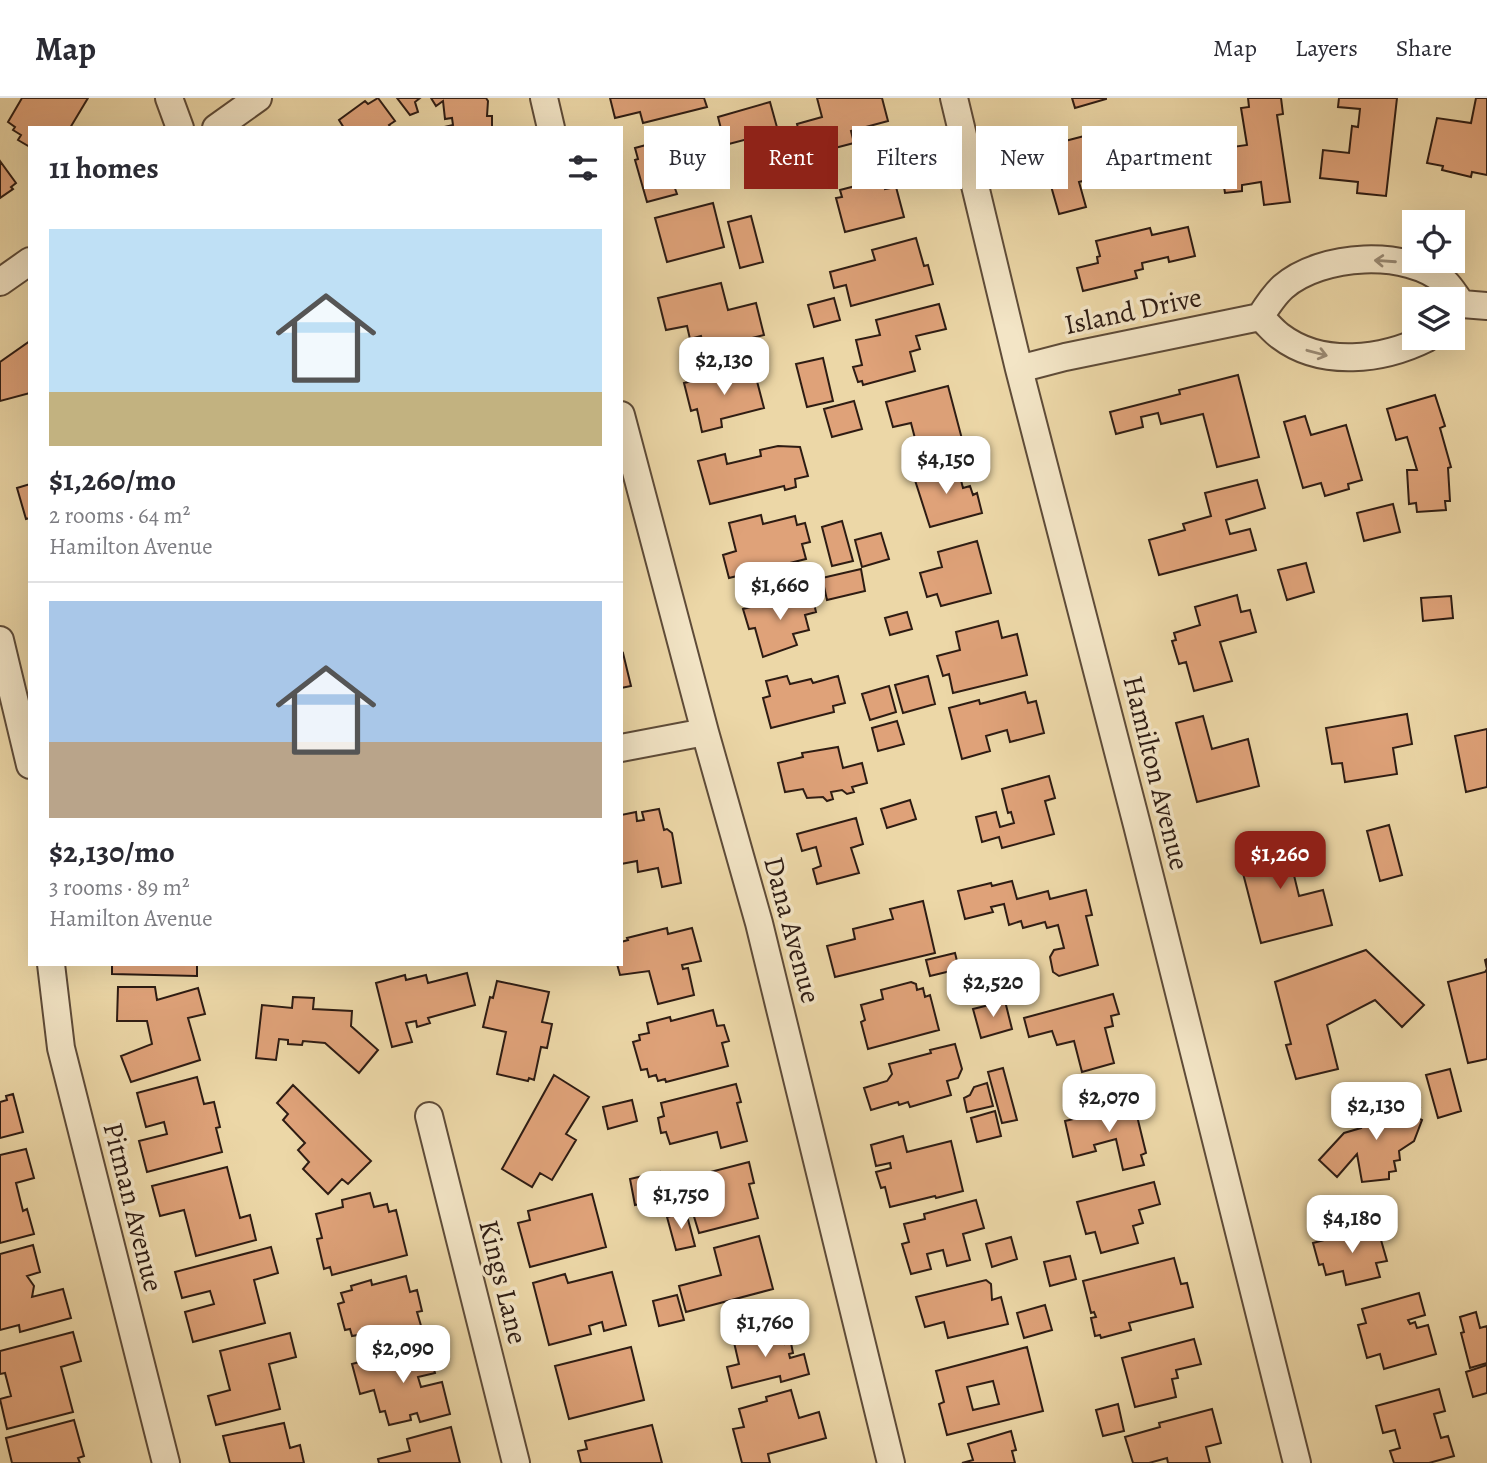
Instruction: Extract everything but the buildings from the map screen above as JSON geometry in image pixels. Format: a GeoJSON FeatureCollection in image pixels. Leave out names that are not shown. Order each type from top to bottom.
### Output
{"type":"FeatureCollection","features":[{"type":"Feature","properties":{"kind":"street"},"geometry":{"type":"LineString","coordinates":[[169,98],[179,126]]}},
{"type":"Feature","properties":{"kind":"street"},"geometry":{"type":"LineString","coordinates":[[219,126],[258,98]]}},
{"type":"Feature","properties":{"kind":"street"},"geometry":{"type":"LineString","coordinates":[[544,98],[551,126]]}},
{"type":"Feature","properties":{"kind":"street","name":"Hamilton Avenue"},"geometry":{"type":"LineString","coordinates":[[954,98],[1019,369],[1134,811],[1297,1463]]}},
{"type":"Feature","properties":{"kind":"street"},"geometry":{"type":"LineString","coordinates":[[1402,349],[1360,358],[1329,356],[1301,349],[1280,336],[1260,317],[1284,287],[1301,276],[1322,267],[1357,260],[1392,260],[1423,270],[1445,282],[1467,309]]}},
{"type":"Feature","properties":{"kind":"street"},"geometry":{"type":"LineString","coordinates":[[0,282],[28,262]]}},
{"type":"Feature","properties":{"kind":"street","name":"Island Drive"},"geometry":{"type":"LineString","coordinates":[[1019,369],[1260,317]]}},
{"type":"Feature","properties":{"kind":"street","name":"Dana Avenue"},"geometry":{"type":"LineString","coordinates":[[623,423],[759,923],[891,1463]]}},
{"type":"Feature","properties":{"kind":"street"},"geometry":{"type":"LineString","coordinates":[[0,640],[28,757]]}},
{"type":"Feature","properties":{"kind":"street"},"geometry":{"type":"LineString","coordinates":[[623,748],[705,732]]}},
{"type":"Feature","properties":{"kind":"street","name":"Pitman Avenue"},"geometry":{"type":"LineString","coordinates":[[51,966],[61,1048],[166,1463]]}},
{"type":"Feature","properties":{"kind":"street","name":"Kings Lane"},"geometry":{"type":"LineString","coordinates":[[429,1116],[516,1463]]}}]}
